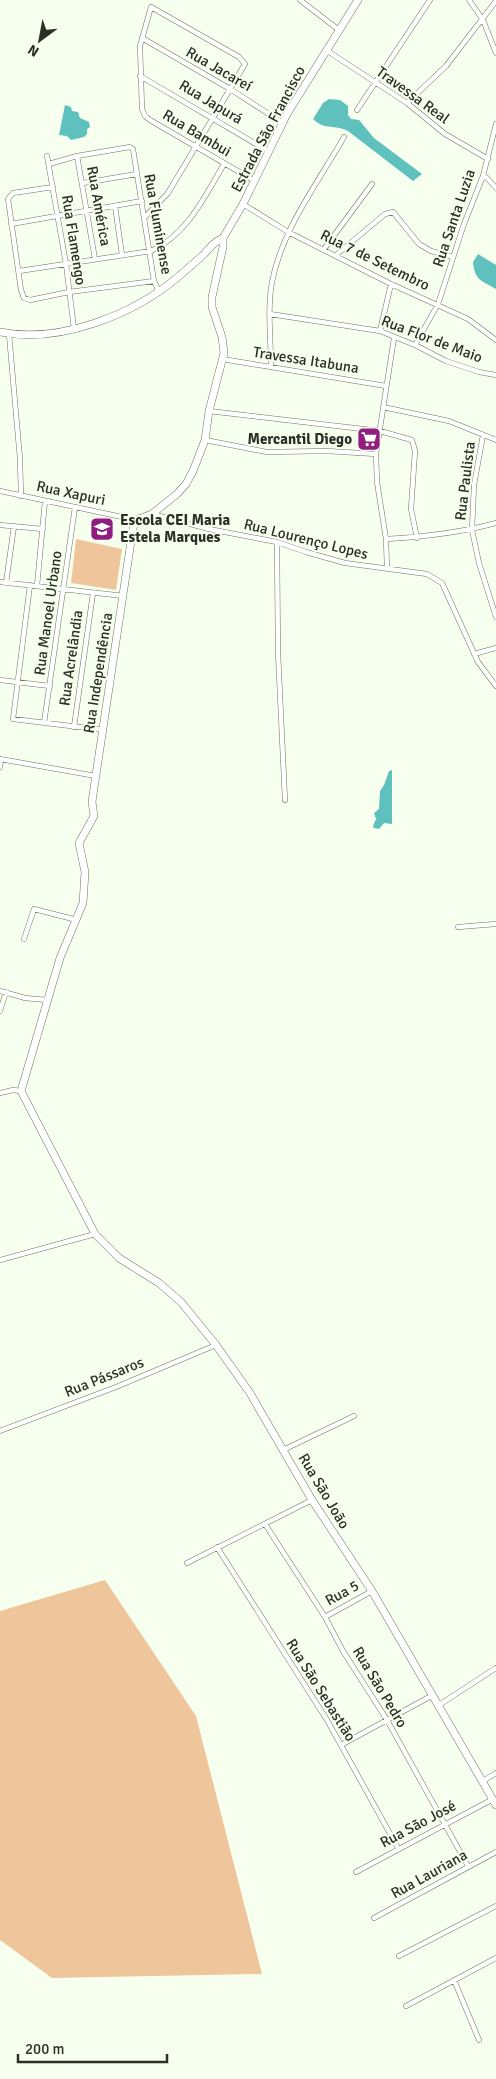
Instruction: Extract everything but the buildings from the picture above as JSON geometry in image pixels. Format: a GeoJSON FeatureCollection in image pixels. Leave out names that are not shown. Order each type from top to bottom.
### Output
{"type":"FeatureCollection","features":[{"type":"Feature","properties":{"kind":"street"},"geometry":{"type":"LineString","coordinates":[[300,0],[339,30]]}},
{"type":"Feature","properties":{"kind":"street","name":"Estrada São Francisco"},"geometry":{"type":"LineString","coordinates":[[223,238],[243,204],[283,122],[358,0]]}},
{"type":"Feature","properties":{"kind":"street"},"geometry":{"type":"LineString","coordinates":[[356,110],[430,0]]}},
{"type":"Feature","properties":{"kind":"street"},"geometry":{"type":"LineString","coordinates":[[470,0],[483,20],[496,53]]}},
{"type":"Feature","properties":{"kind":"street"},"geometry":{"type":"LineString","coordinates":[[408,103],[435,78],[483,20],[496,1]]}},
{"type":"Feature","properties":{"kind":"street","name":"Rua Bambui"},"geometry":{"type":"LineString","coordinates":[[230,89],[244,69],[244,61],[152,7],[142,38],[140,54],[142,109],[145,116],[254,181]]}},
{"type":"Feature","properties":{"kind":"street","name":"Rua Jacareí"},"geometry":{"type":"LineString","coordinates":[[142,38],[283,122]]}},
{"type":"Feature","properties":{"kind":"street","name":"Travessa Real"},"geometry":{"type":"LineString","coordinates":[[326,50],[408,103],[445,134],[488,159]]}},
{"type":"Feature","properties":{"kind":"street","name":"Rua Japurá"},"geometry":{"type":"LineString","coordinates":[[140,76],[268,151]]}},
{"type":"Feature","properties":{"kind":"street"},"geometry":{"type":"LineString","coordinates":[[144,217],[168,193],[230,89]]}},
{"type":"Feature","properties":{"kind":"street","name":"Rua Santa Luzia"},"geometry":{"type":"LineString","coordinates":[[415,345],[438,304],[452,257],[488,159],[496,124]]}},
{"type":"Feature","properties":{"kind":"street"},"geometry":{"type":"LineString","coordinates":[[271,367],[270,296],[276,265],[288,232],[344,137]]}},
{"type":"Feature","properties":{"kind":"street","name":"Rua Fluminense"},"geometry":{"type":"LineString","coordinates":[[77,156],[130,147],[133,151],[151,251],[154,281],[159,292]]}},
{"type":"Feature","properties":{"kind":"street","name":"Rua Flamengo"},"geometry":{"type":"LineString","coordinates":[[47,156],[66,264],[74,329]]}},
{"type":"Feature","properties":{"kind":"street"},"geometry":{"type":"LineString","coordinates":[[49,164],[77,156]]}},
{"type":"Feature","properties":{"kind":"street","name":"Rua América"},"geometry":{"type":"LineString","coordinates":[[77,156],[95,259]]}},
{"type":"Feature","properties":{"kind":"street"},"geometry":{"type":"LineString","coordinates":[[19,271],[151,251],[162,246],[189,219],[224,164]]}},
{"type":"Feature","properties":{"kind":"street"},"geometry":{"type":"LineString","coordinates":[[83,183],[137,174]]}},
{"type":"Feature","properties":{"kind":"street"},"geometry":{"type":"LineString","coordinates":[[482,176],[487,178],[496,188]]}},
{"type":"Feature","properties":{"kind":"street"},"geometry":{"type":"LineString","coordinates":[[324,250],[372,184]]}},
{"type":"Feature","properties":{"kind":"street"},"geometry":{"type":"LineString","coordinates":[[53,187],[11,194],[8,198],[10,224],[23,296],[30,300],[69,292],[154,281]]}},
{"type":"Feature","properties":{"kind":"street"},"geometry":{"type":"LineString","coordinates":[[10,224],[142,201]]}},
{"type":"Feature","properties":{"kind":"street","name":"Rua 7 de Setembro"},"geometry":{"type":"LineString","coordinates":[[243,204],[288,232],[391,284],[468,318],[496,340]]}},
{"type":"Feature","properties":{"kind":"street"},"geometry":{"type":"LineString","coordinates":[[115,206],[122,255]]}},
{"type":"Feature","properties":{"kind":"street"},"geometry":{"type":"LineString","coordinates":[[336,255],[385,214],[393,212],[419,244],[452,257]]}},
{"type":"Feature","properties":{"kind":"street"},"geometry":{"type":"LineString","coordinates":[[0,332],[8,334],[35,334],[74,329],[126,311],[159,292],[202,256],[215,241],[223,238],[212,307],[224,349],[209,410],[205,440],[186,484],[177,494],[152,514],[136,520]]}},
{"type":"Feature","properties":{"kind":"street"},"geometry":{"type":"LineString","coordinates":[[380,331],[391,284]]}},
{"type":"Feature","properties":{"kind":"street","name":"Rua Flor de Maio"},"geometry":{"type":"LineString","coordinates":[[270,314],[380,331],[415,345],[446,361],[479,372],[496,374]]}},
{"type":"Feature","properties":{"kind":"street"},"geometry":{"type":"LineString","coordinates":[[8,334],[20,459],[21,496]]}},
{"type":"Feature","properties":{"kind":"street"},"geometry":{"type":"LineString","coordinates":[[386,568],[386,539],[376,454],[394,338]]}},
{"type":"Feature","properties":{"kind":"street","name":"Travessa Itabuna"},"geometry":{"type":"LineString","coordinates":[[222,359],[386,386]]}},
{"type":"Feature","properties":{"kind":"street"},"geometry":{"type":"LineString","coordinates":[[383,407],[449,421],[496,440]]}},
{"type":"Feature","properties":{"kind":"street"},"geometry":{"type":"LineString","coordinates":[[209,410],[380,431],[412,440],[414,445],[411,509],[417,538]]}},
{"type":"Feature","properties":{"kind":"street","name":"Rua Paulista"},"geometry":{"type":"LineString","coordinates":[[482,435],[474,485],[472,530],[479,563],[496,617]]}},
{"type":"Feature","properties":{"kind":"street"},"geometry":{"type":"LineString","coordinates":[[205,440],[266,452],[327,451],[376,454]]}},
{"type":"Feature","properties":{"kind":"street","name":"Rua Xapuri"},"geometry":{"type":"LineString","coordinates":[[0,491],[136,520]]}},
{"type":"Feature","properties":{"kind":"street"},"geometry":{"type":"LineString","coordinates":[[37,586],[45,501]]}},
{"type":"Feature","properties":{"kind":"street","name":"Rua Manoel Urbano"},"geometry":{"type":"LineString","coordinates":[[44,723],[75,507]]}},
{"type":"Feature","properties":{"kind":"street","name":"Rua Lourenço Lopes"},"geometry":{"type":"LineString","coordinates":[[152,514],[209,529],[277,542],[346,563],[426,574],[442,583],[474,654],[486,675],[496,686]]}},
{"type":"Feature","properties":{"kind":"street","name":"Rua Independência"},"geometry":{"type":"LineString","coordinates":[[77,920],[84,898],[85,872],[79,843],[94,816],[92,802],[124,596],[131,538],[136,520]]}},
{"type":"Feature","properties":{"kind":"street"},"geometry":{"type":"LineString","coordinates":[[386,539],[417,538],[472,530],[496,523]]}},
{"type":"Feature","properties":{"kind":"street"},"geometry":{"type":"LineString","coordinates":[[0,524],[43,529]]}},
{"type":"Feature","properties":{"kind":"street"},"geometry":{"type":"LineString","coordinates":[[14,526],[3,582],[124,596]]}},
{"type":"Feature","properties":{"kind":"street"},"geometry":{"type":"LineString","coordinates":[[277,542],[278,653],[285,800]]}},
{"type":"Feature","properties":{"kind":"street"},"geometry":{"type":"LineString","coordinates":[[30,586],[13,719],[104,730]]}},
{"type":"Feature","properties":{"kind":"street","name":"Rua Acrelândia"},"geometry":{"type":"LineString","coordinates":[[74,727],[93,593]]}},
{"type":"Feature","properties":{"kind":"street"},"geometry":{"type":"LineString","coordinates":[[474,654],[496,648]]}},
{"type":"Feature","properties":{"kind":"street"},"geometry":{"type":"LineString","coordinates":[[0,680],[50,686]]}},
{"type":"Feature","properties":{"kind":"street"},"geometry":{"type":"LineString","coordinates":[[0,768],[0,759],[96,776]]}},
{"type":"Feature","properties":{"kind":"street"},"geometry":{"type":"LineString","coordinates":[[0,1093],[13,1090],[21,1091],[62,951],[77,920],[34,909],[24,938]]}},
{"type":"Feature","properties":{"kind":"street"},"geometry":{"type":"LineString","coordinates":[[458,927],[496,924]]}},
{"type":"Feature","properties":{"kind":"street"},"geometry":{"type":"LineString","coordinates":[[0,990],[25,998],[47,1000]]}},
{"type":"Feature","properties":{"kind":"street"},"geometry":{"type":"LineString","coordinates":[[0,1011],[6,992]]}},
{"type":"Feature","properties":{"kind":"street","name":"Rua São João"},"geometry":{"type":"LineString","coordinates":[[21,1091],[96,1234],[119,1258],[160,1283],[181,1302],[216,1345],[250,1392],[312,1500],[372,1591],[494,1802]]}},
{"type":"Feature","properties":{"kind":"street"},"geometry":{"type":"LineString","coordinates":[[0,1260],[96,1234]]}},
{"type":"Feature","properties":{"kind":"street","name":"Rua Pássaros"},"geometry":{"type":"LineString","coordinates":[[0,1431],[116,1387],[216,1345]]}},
{"type":"Feature","properties":{"kind":"street"},"geometry":{"type":"LineString","coordinates":[[283,1450],[354,1416]]}},
{"type":"Feature","properties":{"kind":"street"},"geometry":{"type":"LineString","coordinates":[[187,1563],[312,1500]]}},
{"type":"Feature","properties":{"kind":"street","name":"Rua São Pedro"},"geometry":{"type":"LineString","coordinates":[[265,1524],[325,1617],[343,1651],[387,1720],[468,1866]]}},
{"type":"Feature","properties":{"kind":"street","name":"Rua São Sebastião"},"geometry":{"type":"LineString","coordinates":[[217,1548],[342,1745],[398,1848]]}},
{"type":"Feature","properties":{"kind":"street","name":"Rua 5"},"geometry":{"type":"LineString","coordinates":[[325,1617],[372,1591]]}},
{"type":"Feature","properties":{"kind":"street"},"geometry":{"type":"LineString","coordinates":[[438,1705],[496,1668]]}},
{"type":"Feature","properties":{"kind":"street"},"geometry":{"type":"LineString","coordinates":[[342,1745],[433,1695]]}},
{"type":"Feature","properties":{"kind":"street"},"geometry":{"type":"LineString","coordinates":[[483,1781],[496,1773]]}},
{"type":"Feature","properties":{"kind":"street","name":"Rua São José"},"geometry":{"type":"LineString","coordinates":[[356,1872],[398,1848],[494,1802]]}},
{"type":"Feature","properties":{"kind":"street","name":"Rua Lauriana"},"geometry":{"type":"LineString","coordinates":[[374,1918],[496,1852]]}},
{"type":"Feature","properties":{"kind":"street"},"geometry":{"type":"LineString","coordinates":[[400,1956],[496,1906]]}},
{"type":"Feature","properties":{"kind":"street"},"geometry":{"type":"LineString","coordinates":[[406,2006],[496,1958]]}},
{"type":"Feature","properties":{"kind":"street"},"geometry":{"type":"LineString","coordinates":[[454,1980],[479,2040]]}},
{"type":"Feature","properties":{"kind":"shaded area"},"geometry":{"type":"Polygon","coordinates":[[[76,539],[122,549],[116,590],[71,583],[76,539]]]}},
{"type":"Feature","properties":{"kind":"shaded area"},"geometry":{"type":"Polygon","coordinates":[[[105,1580],[196,1716],[262,1974],[52,1978],[0,1940],[0,1611],[105,1580]]]}},
{"type":"Feature","properties":{"kind":"water"},"geometry":{"type":"Polygon","coordinates":[[[329,99],[340,100],[348,106],[348,115],[351,119],[359,120],[374,138],[422,174],[413,181],[348,131],[322,125],[313,119],[323,103],[329,99]]]}},
{"type":"Feature","properties":{"kind":"water"},"geometry":{"type":"Polygon","coordinates":[[[65,105],[71,107],[72,111],[78,112],[80,118],[89,122],[90,127],[87,129],[87,134],[84,137],[71,140],[67,136],[59,135],[65,105]]]}},
{"type":"Feature","properties":{"kind":"water"},"geometry":{"type":"Polygon","coordinates":[[[478,254],[496,265],[496,289],[477,277],[473,262],[478,254]]]}},
{"type":"Feature","properties":{"kind":"water"},"geometry":{"type":"Polygon","coordinates":[[[392,770],[392,824],[384,823],[379,829],[374,828],[376,819],[374,813],[379,809],[380,791],[389,771],[392,770]]]}},
{"type":"Feature","properties":{"kind":"place","name":"Mercantil Diego"},"geometry":{"type":"Point","coordinates":[369,439]}},
{"type":"Feature","properties":{"kind":"place","name":"Escola CEI Maria Estela Marques"},"geometry":{"type":"Point","coordinates":[102,529]}}]}
